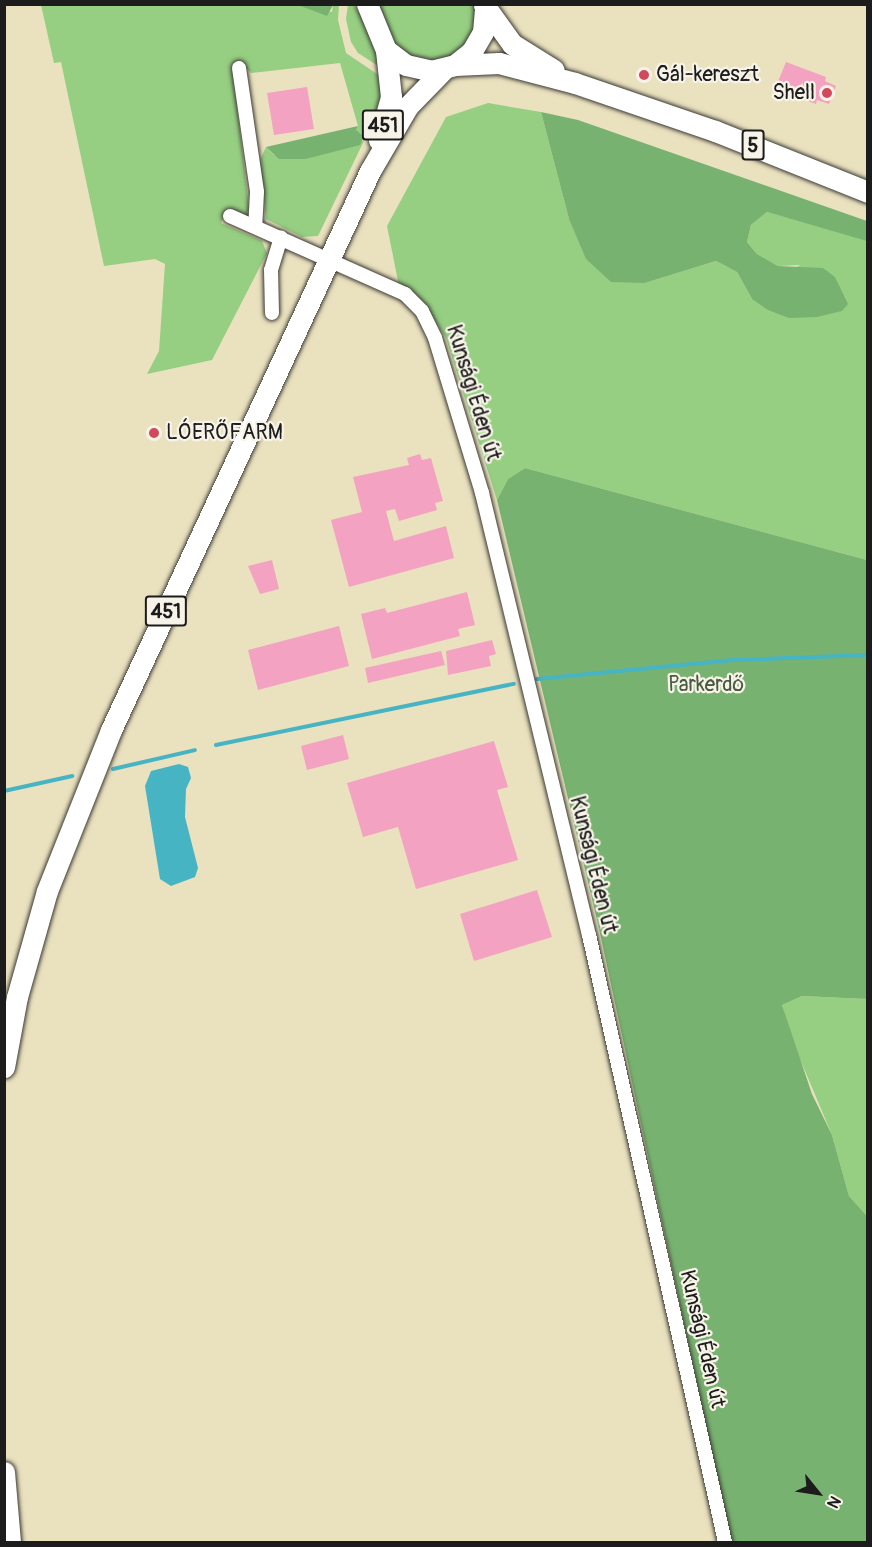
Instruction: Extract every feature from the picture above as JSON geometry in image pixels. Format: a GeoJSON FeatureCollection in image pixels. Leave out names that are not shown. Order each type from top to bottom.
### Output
{"type":"FeatureCollection","features":[{"type":"Feature","properties":{"kind":"main road","name":"5"},"geometry":{"type":"LineString","coordinates":[[449,67],[478,42],[484,7]]}},
{"type":"Feature","properties":{"kind":"main road","name":"5"},"geometry":{"type":"LineString","coordinates":[[484,7],[512,44],[575,83]]}},
{"type":"Feature","properties":{"kind":"main road"},"geometry":{"type":"LineString","coordinates":[[372,10],[386,50]]}},
{"type":"Feature","properties":{"kind":"main road","name":"5"},"geometry":{"type":"LineString","coordinates":[[386,50],[412,68],[499,63],[575,83],[715,131],[867,192]]}},
{"type":"Feature","properties":{"kind":"main road","name":"451"},"geometry":{"type":"LineString","coordinates":[[370,171],[391,97],[386,50]]}},
{"type":"Feature","properties":{"kind":"main road","name":"451"},"geometry":{"type":"LineString","coordinates":[[4,1067],[28,951],[65,843],[111,730],[327,258],[370,171],[408,106],[449,67]]}},
{"type":"Feature","properties":{"kind":"main road"},"geometry":{"type":"LineString","coordinates":[[4,1472],[10,1542]]}},
{"type":"Feature","properties":{"kind":"street"},"geometry":{"type":"LineString","coordinates":[[239,68],[257,192],[255,226]]}},
{"type":"Feature","properties":{"kind":"street","name":"Kunsági Éden út"},"geometry":{"type":"LineString","coordinates":[[230,216],[327,258],[415,301],[427,318],[482,493],[589,935],[725,1542]]}},
{"type":"Feature","properties":{"kind":"street"},"geometry":{"type":"LineString","coordinates":[[272,313],[271,270],[281,238]]}},
{"type":"Feature","properties":{"kind":"green space"},"geometry":{"type":"Polygon","coordinates":[[[298,4],[332,12],[333,5],[339,5],[338,20],[346,53],[383,78],[384,90],[378,112],[318,236],[302,237],[266,219],[260,160],[266,147],[274,155],[306,159],[363,141],[356,130],[358,126],[340,63],[251,73],[239,61],[232,64],[249,208],[246,215],[228,208],[221,223],[262,241],[267,253],[212,360],[147,374],[159,351],[165,264],[155,259],[104,266],[61,62],[54,63],[41,5],[298,4]]]}},
{"type":"Feature","properties":{"kind":"green space"},"geometry":{"type":"Polygon","coordinates":[[[482,4],[484,13],[460,59],[403,62],[377,5],[482,4]]]}},
{"type":"Feature","properties":{"kind":"green space"},"geometry":{"type":"Polygon","coordinates":[[[298,5],[333,5],[327,16],[298,5]]]}},
{"type":"Feature","properties":{"kind":"green space"},"geometry":{"type":"Polygon","coordinates":[[[348,5],[354,5],[365,22],[386,71],[358,53],[351,42],[346,19],[348,5]]]}},
{"type":"Feature","properties":{"kind":"green space"},"geometry":{"type":"Polygon","coordinates":[[[488,103],[541,112],[569,219],[645,283],[716,261],[737,272],[752,299],[800,265],[778,266],[757,254],[747,242],[751,225],[767,212],[867,240],[867,560],[525,468],[508,479],[497,500],[446,338],[421,300],[399,286],[387,226],[446,117],[488,103]]]}},
{"type":"Feature","properties":{"kind":"green space"},"geometry":{"type":"Polygon","coordinates":[[[541,112],[578,120],[867,221],[867,241],[767,212],[751,225],[747,242],[757,254],[778,266],[823,268],[835,277],[848,304],[842,311],[817,317],[789,318],[768,310],[752,299],[737,272],[716,261],[645,283],[611,282],[586,259],[569,219],[541,112]]]}},
{"type":"Feature","properties":{"kind":"green space"},"geometry":{"type":"Polygon","coordinates":[[[358,126],[356,130],[364,137],[360,145],[306,159],[279,159],[266,147],[358,126]]]}},
{"type":"Feature","properties":{"kind":"green space","name":"Parkerdő"},"geometry":{"type":"Polygon","coordinates":[[[525,468],[867,560],[867,999],[802,996],[782,1005],[812,1094],[832,1135],[849,1196],[867,1216],[867,1542],[731,1542],[598,924],[497,500],[508,479],[525,468]]]}},
{"type":"Feature","properties":{"kind":"green space"},"geometry":{"type":"Polygon","coordinates":[[[802,996],[867,999],[867,1216],[849,1196],[832,1135],[792,1040],[782,1005],[802,996]]]}},
{"type":"Feature","properties":{"kind":"water"},"geometry":{"type":"Polygon","coordinates":[[[179,764],[188,767],[191,778],[186,789],[185,817],[198,868],[195,877],[171,886],[160,879],[145,786],[151,771],[179,764]]]}},
{"type":"Feature","properties":{"kind":"building"},"geometry":{"type":"Polygon","coordinates":[[[786,62],[826,77],[825,81],[836,86],[829,104],[817,100],[816,104],[775,89],[786,62]]]}},
{"type":"Feature","properties":{"kind":"building"},"geometry":{"type":"Polygon","coordinates":[[[307,87],[314,129],[274,135],[267,93],[307,87]]]}},
{"type":"Feature","properties":{"kind":"building"},"geometry":{"type":"Polygon","coordinates":[[[420,454],[422,460],[431,458],[443,501],[435,503],[437,510],[399,521],[395,509],[386,511],[394,541],[446,526],[454,558],[349,587],[331,520],[362,512],[353,477],[409,465],[407,458],[420,454]]]}},
{"type":"Feature","properties":{"kind":"building"},"geometry":{"type":"Polygon","coordinates":[[[272,560],[279,589],[260,594],[248,566],[272,560]]]}},
{"type":"Feature","properties":{"kind":"building"},"geometry":{"type":"Polygon","coordinates":[[[467,592],[475,625],[458,629],[460,636],[372,659],[361,614],[385,608],[387,613],[467,592]]]}},
{"type":"Feature","properties":{"kind":"building"},"geometry":{"type":"Polygon","coordinates":[[[339,626],[349,666],[258,690],[248,650],[339,626]]]}},
{"type":"Feature","properties":{"kind":"building"},"geometry":{"type":"Polygon","coordinates":[[[492,640],[496,654],[489,656],[491,666],[448,675],[446,651],[492,640]]]}},
{"type":"Feature","properties":{"kind":"building"},"geometry":{"type":"Polygon","coordinates":[[[441,651],[445,665],[368,683],[365,668],[441,651]]]}},
{"type":"Feature","properties":{"kind":"building"},"geometry":{"type":"Polygon","coordinates":[[[343,735],[349,759],[307,770],[301,746],[343,735]]]}},
{"type":"Feature","properties":{"kind":"building"},"geometry":{"type":"Polygon","coordinates":[[[494,741],[508,787],[497,790],[518,860],[416,889],[398,827],[363,837],[347,783],[494,741]]]}},
{"type":"Feature","properties":{"kind":"building"},"geometry":{"type":"Polygon","coordinates":[[[537,890],[552,937],[474,961],[460,914],[537,890]]]}},
{"type":"Feature","properties":{"kind":"waterway"},"geometry":{"type":"LineString","coordinates":[[537,679],[736,660],[868,655]]}},
{"type":"Feature","properties":{"kind":"waterway"},"geometry":{"type":"LineString","coordinates":[[216,745],[514,684]]}},
{"type":"Feature","properties":{"kind":"waterway"},"geometry":{"type":"LineString","coordinates":[[113,769],[195,750]]}},
{"type":"Feature","properties":{"kind":"waterway"},"geometry":{"type":"LineString","coordinates":[[4,791],[72,776]]}},
{"type":"Feature","properties":{"kind":"place","name":"Gál-kereszt"},"geometry":{"type":"Point","coordinates":[644,75]}},
{"type":"Feature","properties":{"kind":"place","name":"Shell"},"geometry":{"type":"Point","coordinates":[827,93]}},
{"type":"Feature","properties":{"kind":"place","name":"LÓERŐFARM"},"geometry":{"type":"Point","coordinates":[154,433]}}]}
